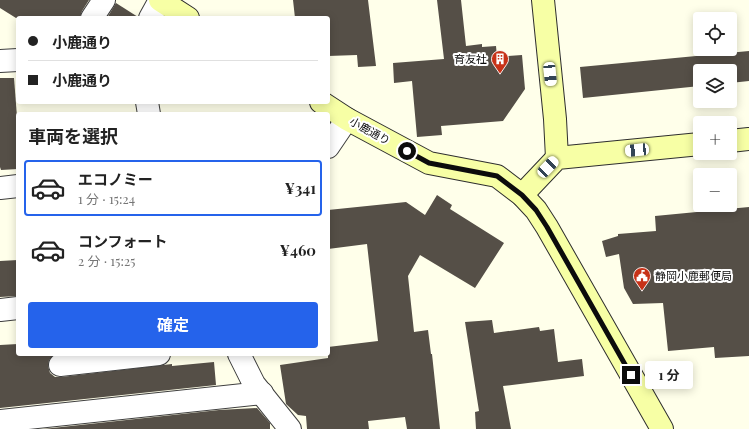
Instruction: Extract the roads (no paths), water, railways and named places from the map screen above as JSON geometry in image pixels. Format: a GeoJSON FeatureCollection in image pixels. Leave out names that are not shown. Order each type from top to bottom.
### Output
{"type":"FeatureCollection","features":[{"type":"Feature","properties":{"kind":"street"},"geometry":{"type":"LineString","coordinates":[[93,16],[104,0]]}},
{"type":"Feature","properties":{"kind":"street"},"geometry":{"type":"LineString","coordinates":[[151,16],[160,0],[185,16]]}},
{"type":"Feature","properties":{"kind":"street"},"geometry":{"type":"LineString","coordinates":[[543,0],[557,158]]}},
{"type":"Feature","properties":{"kind":"street"},"geometry":{"type":"LineString","coordinates":[[0,61],[16,60]]}},
{"type":"Feature","properties":{"kind":"street","name":"小鹿通り"},"geometry":{"type":"LineString","coordinates":[[324,104],[347,119],[429,163],[497,176],[522,195],[536,210],[547,227],[662,429]]}},
{"type":"Feature","properties":{"kind":"street"},"geometry":{"type":"LineString","coordinates":[[330,144],[347,119]]}},
{"type":"Feature","properties":{"kind":"street"},"geometry":{"type":"LineString","coordinates":[[737,140],[749,139]]}},
{"type":"Feature","properties":{"kind":"street"},"geometry":{"type":"LineString","coordinates":[[522,195],[557,158],[693,145]]}},
{"type":"Feature","properties":{"kind":"street"},"geometry":{"type":"LineString","coordinates":[[0,188],[16,186]]}},
{"type":"Feature","properties":{"kind":"street"},"geometry":{"type":"LineString","coordinates":[[0,310],[16,308]]}},
{"type":"Feature","properties":{"kind":"street"},"geometry":{"type":"LineString","coordinates":[[60,365],[141,356]]}},
{"type":"Feature","properties":{"kind":"street"},"geometry":{"type":"LineString","coordinates":[[240,356],[254,384],[290,429]]}},
{"type":"Feature","properties":{"kind":"street"},"geometry":{"type":"LineString","coordinates":[[0,421],[262,393]]}},
{"type":"Feature","properties":{"kind":"place","name":"育友社"},"geometry":{"type":"Point","coordinates":[500,74]}},
{"type":"Feature","properties":{"kind":"place","name":"静岡小鹿郵便局"},"geometry":{"type":"Point","coordinates":[642,291]}}]}
